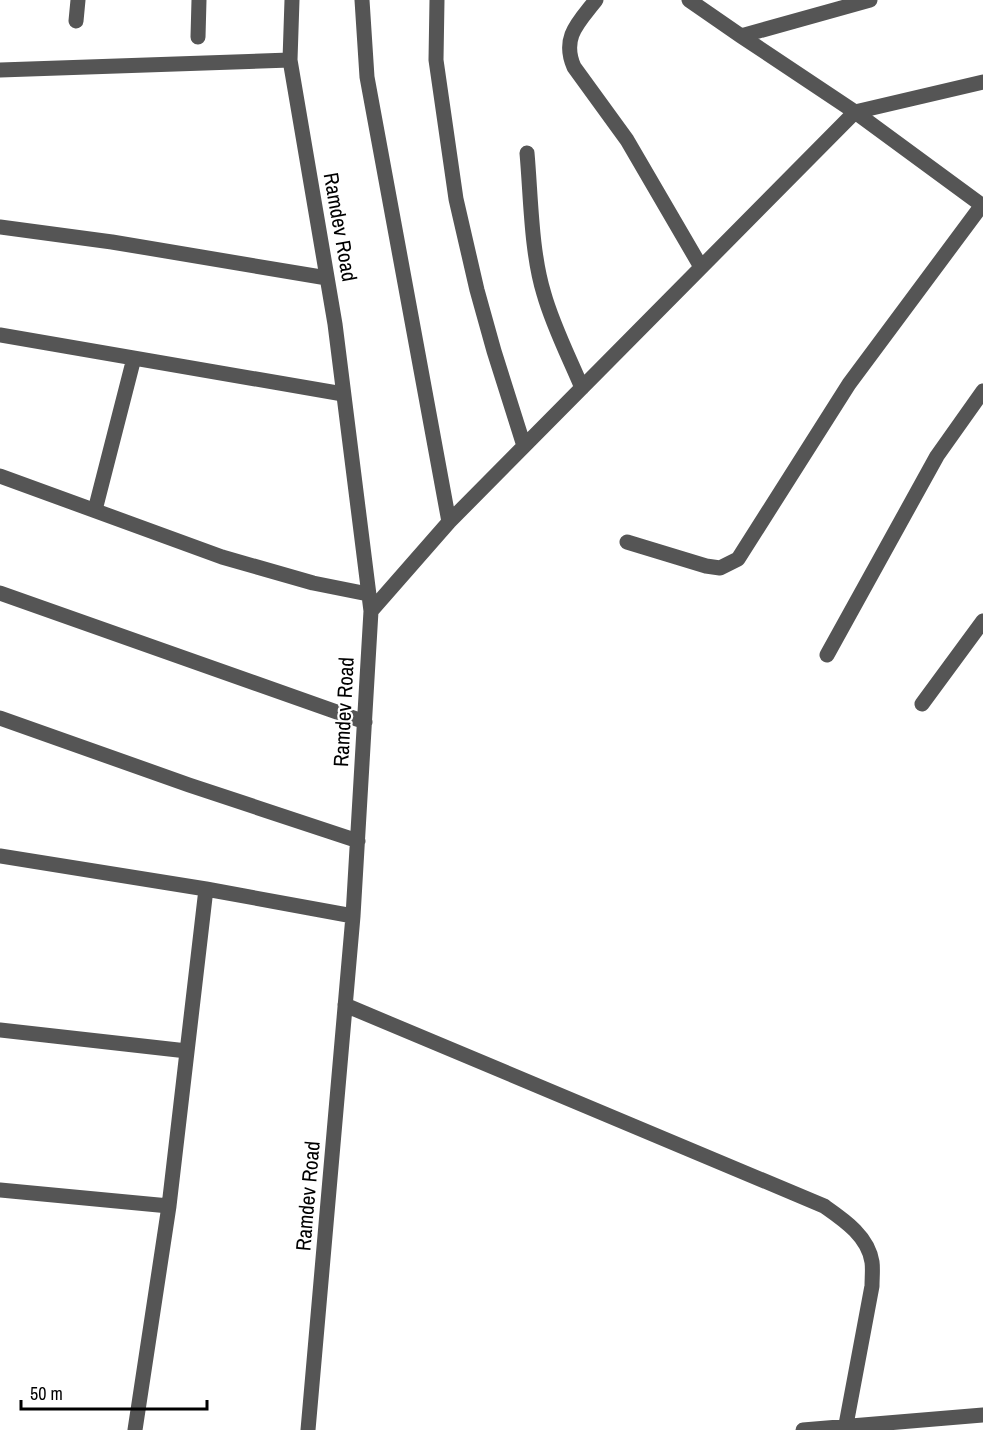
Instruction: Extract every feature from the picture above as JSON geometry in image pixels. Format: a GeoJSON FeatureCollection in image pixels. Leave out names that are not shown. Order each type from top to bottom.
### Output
{"type":"FeatureCollection","features":[{"type":"Feature","properties":{"kind":"street"},"geometry":{"type":"LineString","coordinates":[[76,21],[78,0]]}},
{"type":"Feature","properties":{"kind":"street"},"geometry":{"type":"LineString","coordinates":[[198,37],[199,0]]}},
{"type":"Feature","properties":{"kind":"street","name":"Ramdev Road"},"geometry":{"type":"LineString","coordinates":[[291,0],[290,60],[335,324],[371,611],[353,916],[308,1430]]}},
{"type":"Feature","properties":{"kind":"street"},"geometry":{"type":"LineString","coordinates":[[362,0],[367,77],[449,522]]}},
{"type":"Feature","properties":{"kind":"street"},"geometry":{"type":"LineString","coordinates":[[436,0],[436,60],[456,199],[477,290],[524,446]]}},
{"type":"Feature","properties":{"kind":"street"},"geometry":{"type":"LineString","coordinates":[[596,0],[574,28],[569,43],[569,55],[574,67],[627,140],[701,267]]}},
{"type":"Feature","properties":{"kind":"street"},"geometry":{"type":"LineString","coordinates":[[627,542],[713,567],[720,568],[738,559],[849,384],[982,206],[855,112],[689,0]]}},
{"type":"Feature","properties":{"kind":"street"},"geometry":{"type":"LineString","coordinates":[[741,36],[870,0]]}},
{"type":"Feature","properties":{"kind":"street"},"geometry":{"type":"LineString","coordinates":[[0,70],[290,60]]}},
{"type":"Feature","properties":{"kind":"street"},"geometry":{"type":"LineString","coordinates":[[371,611],[449,522],[855,112],[983,82]]}},
{"type":"Feature","properties":{"kind":"street"},"geometry":{"type":"LineString","coordinates":[[527,153],[536,258],[543,294],[582,388]]}},
{"type":"Feature","properties":{"kind":"street"},"geometry":{"type":"LineString","coordinates":[[0,227],[112,242],[327,278]]}},
{"type":"Feature","properties":{"kind":"street"},"geometry":{"type":"LineString","coordinates":[[0,335],[343,394]]}},
{"type":"Feature","properties":{"kind":"street"},"geometry":{"type":"LineString","coordinates":[[95,510],[134,357]]}},
{"type":"Feature","properties":{"kind":"street"},"geometry":{"type":"LineString","coordinates":[[827,655],[937,456],[983,391]]}},
{"type":"Feature","properties":{"kind":"street"},"geometry":{"type":"LineString","coordinates":[[0,476],[222,557],[313,584],[368,594]]}},
{"type":"Feature","properties":{"kind":"street"},"geometry":{"type":"LineString","coordinates":[[0,594],[365,722]]}},
{"type":"Feature","properties":{"kind":"street"},"geometry":{"type":"LineString","coordinates":[[922,704],[983,621]]}},
{"type":"Feature","properties":{"kind":"street"},"geometry":{"type":"LineString","coordinates":[[0,717],[189,785],[358,841]]}},
{"type":"Feature","properties":{"kind":"street"},"geometry":{"type":"LineString","coordinates":[[0,856],[206,889],[353,916]]}},
{"type":"Feature","properties":{"kind":"street"},"geometry":{"type":"LineString","coordinates":[[135,1430],[169,1206],[206,889]]}},
{"type":"Feature","properties":{"kind":"street"},"geometry":{"type":"LineString","coordinates":[[345,1005],[824,1206],[848,1223],[865,1242],[872,1262],[872,1286],[845,1428]]}},
{"type":"Feature","properties":{"kind":"street"},"geometry":{"type":"LineString","coordinates":[[0,1030],[187,1051]]}},
{"type":"Feature","properties":{"kind":"street"},"geometry":{"type":"LineString","coordinates":[[0,1190],[169,1206]]}},
{"type":"Feature","properties":{"kind":"street"},"geometry":{"type":"LineString","coordinates":[[803,1430],[983,1415]]}}]}
